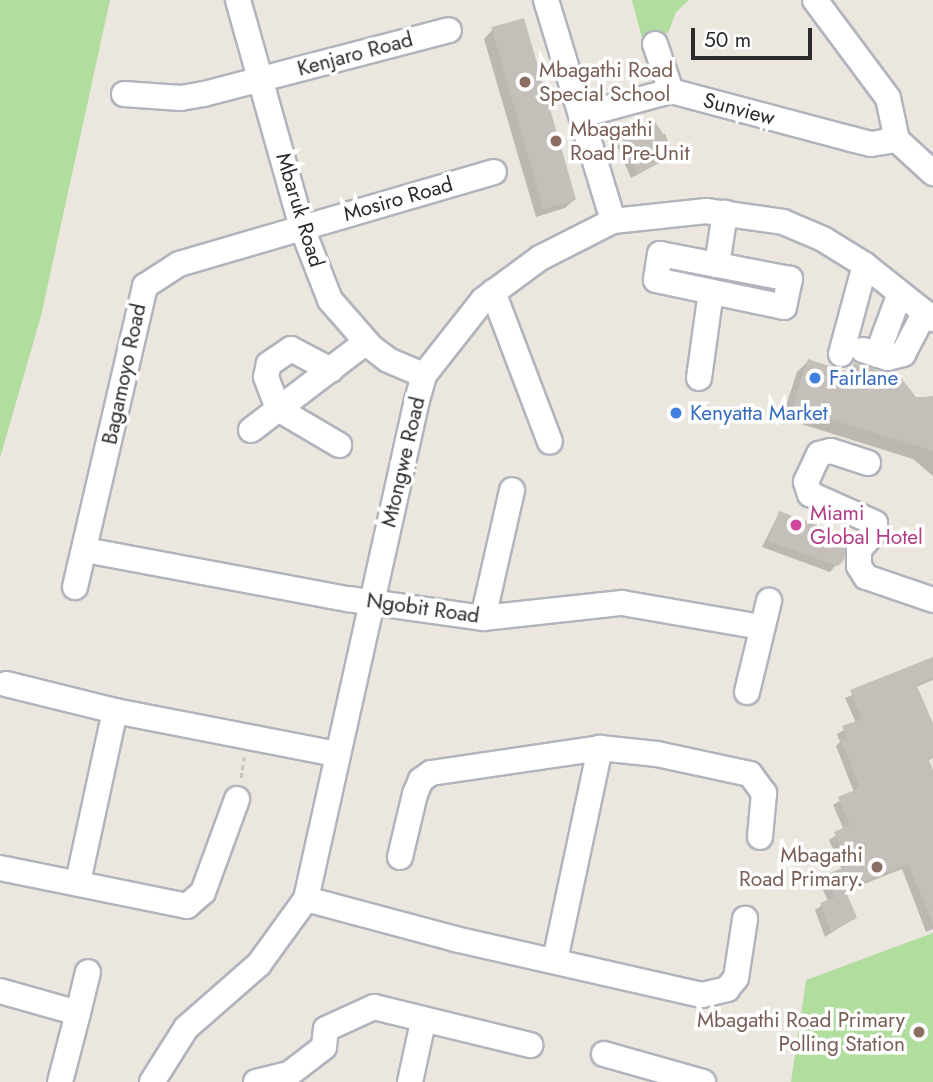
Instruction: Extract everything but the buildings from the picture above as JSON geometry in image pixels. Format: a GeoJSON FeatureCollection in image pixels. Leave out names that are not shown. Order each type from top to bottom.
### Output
{"type":"FeatureCollection","features":[{"type":"Feature","properties":{"kind":"street","name":"Mbaruk Road"},"geometry":{"type":"LineString","coordinates":[[238,0],[302,228],[330,300],[366,342],[388,360],[424,375]]}},
{"type":"Feature","properties":{"kind":"street"},"geometry":{"type":"LineString","coordinates":[[546,0],[613,221]]}},
{"type":"Feature","properties":{"kind":"street"},"geometry":{"type":"LineString","coordinates":[[815,0],[888,99],[897,140],[933,173]]}},
{"type":"Feature","properties":{"kind":"street","name":"Kenjaro Road"},"geometry":{"type":"LineString","coordinates":[[124,94],[181,98],[261,81],[449,30]]}},
{"type":"Feature","properties":{"kind":"street"},"geometry":{"type":"LineString","coordinates":[[582,115],[671,90],[655,44]]}},
{"type":"Feature","properties":{"kind":"street","name":"Sunview"},"geometry":{"type":"LineString","coordinates":[[671,90],[871,144],[897,140]]}},
{"type":"Feature","properties":{"kind":"street","name":"Mosiro Road"},"geometry":{"type":"LineString","coordinates":[[302,228],[494,172]]}},
{"type":"Feature","properties":{"kind":"street"},"geometry":{"type":"LineString","coordinates":[[717,265],[725,213]]}},
{"type":"Feature","properties":{"kind":"street","name":"Mtongwe Road"},"geometry":{"type":"LineString","coordinates":[[152,1082],[186,1028],[259,964],[306,900],[424,375],[459,327],[493,292],[540,258],[613,221],[645,216],[725,213],[783,222],[823,239],[865,265],[929,316]]}},
{"type":"Feature","properties":{"kind":"street"},"geometry":{"type":"LineString","coordinates":[[645,216],[660,254],[656,280],[784,307],[790,279],[660,254]]}},
{"type":"Feature","properties":{"kind":"street","name":"Bagamoyo Road"},"geometry":{"type":"LineString","coordinates":[[75,587],[145,286],[179,264],[302,228]]}},
{"type":"Feature","properties":{"kind":"street"},"geometry":{"type":"LineString","coordinates":[[860,353],[865,265]]}},
{"type":"Feature","properties":{"kind":"street"},"geometry":{"type":"LineString","coordinates":[[493,292],[550,442]]}},
{"type":"Feature","properties":{"kind":"street"},"geometry":{"type":"LineString","coordinates":[[699,378],[711,292]]}},
{"type":"Feature","properties":{"kind":"street"},"geometry":{"type":"LineString","coordinates":[[860,353],[900,293]]}},
{"type":"Feature","properties":{"kind":"street"},"geometry":{"type":"LineString","coordinates":[[860,353],[902,354],[929,316]]}},
{"type":"Feature","properties":{"kind":"street"},"geometry":{"type":"LineString","coordinates":[[251,430],[366,342]]}},
{"type":"Feature","properties":{"kind":"street"},"geometry":{"type":"LineString","coordinates":[[331,370],[291,349],[279,354],[265,377],[278,409],[339,444]]}},
{"type":"Feature","properties":{"kind":"street"},"geometry":{"type":"LineString","coordinates":[[868,463],[831,451],[819,454],[806,482],[810,494],[875,523],[875,531],[859,550],[859,566],[866,577],[933,600]]}},
{"type":"Feature","properties":{"kind":"street"},"geometry":{"type":"LineString","coordinates":[[483,618],[512,490]]}},
{"type":"Feature","properties":{"kind":"street","name":"Ngobit Road"},"geometry":{"type":"LineString","coordinates":[[85,550],[483,618],[622,603],[761,627]]}},
{"type":"Feature","properties":{"kind":"street"},"geometry":{"type":"LineString","coordinates":[[747,692],[769,601]]}},
{"type":"Feature","properties":{"kind":"street"},"geometry":{"type":"LineString","coordinates":[[6,684],[115,710],[337,754]]}},
{"type":"Feature","properties":{"kind":"street"},"geometry":{"type":"LineString","coordinates":[[78,882],[115,710]]}},
{"type":"Feature","properties":{"kind":"street"},"geometry":{"type":"LineString","coordinates":[[400,857],[415,794],[421,780],[431,773],[600,748],[657,754],[750,774],[761,785],[765,802],[760,837]]}},
{"type":"Feature","properties":{"kind":"street"},"geometry":{"type":"LineString","coordinates":[[555,960],[600,748]]}},
{"type":"Feature","properties":{"kind":"street"},"geometry":{"type":"LineString","coordinates":[[0,868],[187,906],[203,892],[237,799]]}},
{"type":"Feature","properties":{"kind":"street"},"geometry":{"type":"LineString","coordinates":[[306,900],[702,995],[717,994],[736,978],[745,919]]}},
{"type":"Feature","properties":{"kind":"street"},"geometry":{"type":"LineString","coordinates":[[60,1082],[88,972]]}},
{"type":"Feature","properties":{"kind":"street"},"geometry":{"type":"LineString","coordinates":[[0,991],[78,1013]]}},
{"type":"Feature","properties":{"kind":"street"},"geometry":{"type":"LineString","coordinates":[[256,1082],[289,1074],[324,1047],[326,1029],[368,1008],[380,1007],[423,1022],[530,1045]]}},
{"type":"Feature","properties":{"kind":"street"},"geometry":{"type":"LineString","coordinates":[[410,1082],[423,1022]]}},
{"type":"Feature","properties":{"kind":"street"},"geometry":{"type":"LineString","coordinates":[[604,1054],[703,1082]]}},
{"type":"Feature","properties":{"kind":"path"},"geometry":{"type":"LineString","coordinates":[[237,799],[247,736]]}},
{"type":"Feature","properties":{"kind":"green space"},"geometry":{"type":"Polygon","coordinates":[[[0,0],[110,0],[41,316],[0,458],[0,0]]]}},
{"type":"Feature","properties":{"kind":"green space"},"geometry":{"type":"Polygon","coordinates":[[[632,0],[689,0],[676,12],[668,33],[642,38],[632,0]]]}},
{"type":"Feature","properties":{"kind":"green space"},"geometry":{"type":"Polygon","coordinates":[[[933,933],[933,1082],[791,1082],[806,980],[933,933]]]}},
{"type":"Feature","properties":{"kind":"place","name":"Mbagathi Road Special School"},"geometry":{"type":"Point","coordinates":[525,82]}},
{"type":"Feature","properties":{"kind":"place","name":"Mbagathi Road Pre-Unit"},"geometry":{"type":"Point","coordinates":[556,141]}},
{"type":"Feature","properties":{"kind":"place","name":"Fairlane"},"geometry":{"type":"Point","coordinates":[815,378]}},
{"type":"Feature","properties":{"kind":"place","name":"Kenyatta Market"},"geometry":{"type":"Point","coordinates":[676,413]}},
{"type":"Feature","properties":{"kind":"place","name":"Miami Global Hotel"},"geometry":{"type":"Point","coordinates":[796,525]}},
{"type":"Feature","properties":{"kind":"place","name":"Mbagathi Road Primary."},"geometry":{"type":"Point","coordinates":[877,867]}},
{"type":"Feature","properties":{"kind":"place","name":"Mbagathi Road Primary Polling Station"},"geometry":{"type":"Point","coordinates":[919,1032]}}]}
